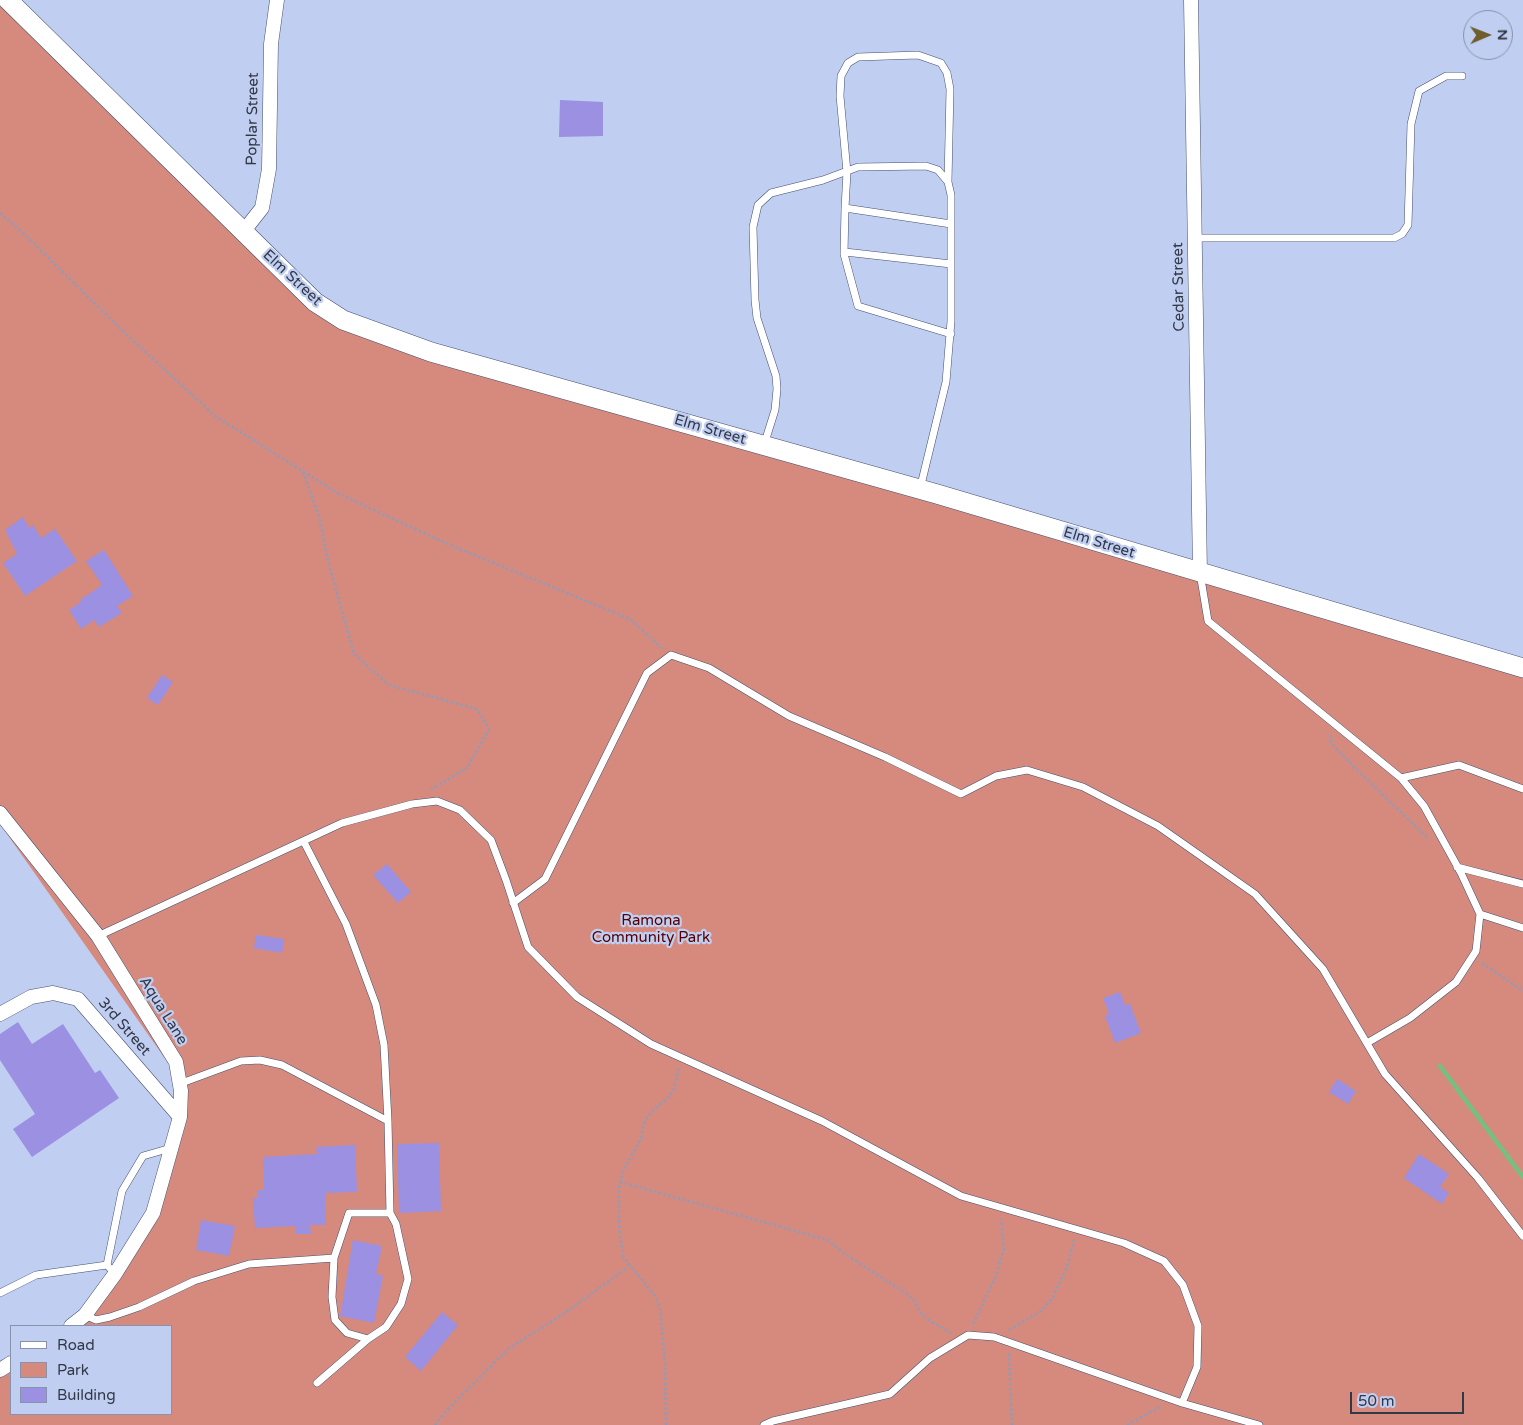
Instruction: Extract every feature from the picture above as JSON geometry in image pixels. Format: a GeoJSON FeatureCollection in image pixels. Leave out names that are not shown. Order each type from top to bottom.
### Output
{"type":"FeatureCollection","features":[{"type":"Feature","properties":{"kind":"street","name":"Elm Street"},"geometry":{"type":"LineString","coordinates":[[8,0],[315,302],[343,320],[431,352],[920,489],[1523,668]]}},
{"type":"Feature","properties":{"kind":"street","name":"Poplar Street"},"geometry":{"type":"LineString","coordinates":[[243,232],[262,208],[269,169],[270,44],[277,0]]}},
{"type":"Feature","properties":{"kind":"street","name":"Cedar Street"},"geometry":{"type":"LineString","coordinates":[[1190,0],[1200,573]]}},
{"type":"Feature","properties":{"kind":"street","name":"Aqua Lane"},"geometry":{"type":"LineString","coordinates":[[0,813],[98,936],[176,1062],[180,1117],[153,1213],[111,1269],[86,1315],[72,1325]]}},
{"type":"Feature","properties":{"kind":"street","name":"3rd Street"},"geometry":{"type":"LineString","coordinates":[[0,1014],[31,997],[53,993],[78,999],[180,1117]]}},
{"type":"Feature","properties":{"kind":"lane"},"geometry":{"type":"LineString","coordinates":[[920,489],[941,409],[949,363],[951,334],[951,195],[948,182],[950,89],[948,73],[941,63],[918,54],[858,57],[848,63],[840,76],[840,96],[847,172],[845,252],[852,288],[858,306],[951,334]]}},
{"type":"Feature","properties":{"kind":"lane"},"geometry":{"type":"LineString","coordinates":[[1195,238],[1394,238],[1402,234],[1408,225],[1411,124],[1419,91],[1446,76],[1462,76]]}},
{"type":"Feature","properties":{"kind":"lane"},"geometry":{"type":"LineString","coordinates":[[764,445],[775,410],[777,389],[776,376],[757,318],[754,300],[753,227],[758,205],[771,193],[847,172],[858,167],[926,166],[938,170],[948,182]]}},
{"type":"Feature","properties":{"kind":"lane"},"geometry":{"type":"LineString","coordinates":[[845,208],[951,224]]}},
{"type":"Feature","properties":{"kind":"lane"},"geometry":{"type":"LineString","coordinates":[[845,252],[951,264]]}},
{"type":"Feature","properties":{"kind":"lane"},"geometry":{"type":"LineString","coordinates":[[1200,573],[1208,621],[1401,778],[1424,806],[1480,914],[1476,951],[1456,982],[1410,1018],[1367,1043]]}},
{"type":"Feature","properties":{"kind":"lane"},"geometry":{"type":"LineString","coordinates":[[514,903],[545,880],[647,674],[670,655],[708,668],[790,716],[961,794],[996,776],[1027,770],[1083,787],[1158,826],[1256,894],[1323,969],[1385,1074],[1478,1178],[1523,1236]]}},
{"type":"Feature","properties":{"kind":"lane"},"geometry":{"type":"LineString","coordinates":[[1401,778],[1459,765],[1523,789]]}},
{"type":"Feature","properties":{"kind":"lane"},"geometry":{"type":"LineString","coordinates":[[98,936],[342,823],[412,804],[437,801],[460,810],[491,840],[528,947],[577,998],[651,1044],[822,1121],[961,1196],[1124,1243],[1164,1262],[1184,1285],[1198,1326],[1198,1367],[1182,1403]]}},
{"type":"Feature","properties":{"kind":"lane"},"geometry":{"type":"LineString","coordinates":[[304,842],[346,924],[376,1005],[384,1045],[390,1214],[396,1224],[408,1279],[401,1304],[386,1327],[368,1338],[317,1383]]}},
{"type":"Feature","properties":{"kind":"lane"},"geometry":{"type":"LineString","coordinates":[[1457,867],[1523,884]]}},
{"type":"Feature","properties":{"kind":"lane"},"geometry":{"type":"LineString","coordinates":[[1480,914],[1523,928]]}},
{"type":"Feature","properties":{"kind":"lane"},"geometry":{"type":"LineString","coordinates":[[179,1084],[232,1064],[260,1060],[282,1065],[388,1122]]}},
{"type":"Feature","properties":{"kind":"lane"},"geometry":{"type":"LineString","coordinates":[[0,1293],[36,1275],[111,1269],[122,1191],[143,1156],[171,1148]]}},
{"type":"Feature","properties":{"kind":"lane"},"geometry":{"type":"LineString","coordinates":[[368,1338],[347,1333],[335,1320],[332,1297],[334,1258],[349,1213],[390,1214]]}},
{"type":"Feature","properties":{"kind":"lane"},"geometry":{"type":"LineString","coordinates":[[86,1315],[96,1320],[110,1317],[139,1307],[194,1281],[249,1264],[334,1258]]}},
{"type":"Feature","properties":{"kind":"lane"},"geometry":{"type":"LineString","coordinates":[[764,1425],[773,1421],[890,1394],[930,1358],[968,1335],[994,1337],[1172,1400],[1259,1425]]}},
{"type":"Feature","properties":{"kind":"path"},"geometry":{"type":"LineString","coordinates":[[0,213],[22,232],[128,336],[215,416],[339,494],[450,545],[630,619],[670,655]]}},
{"type":"Feature","properties":{"kind":"path"},"geometry":{"type":"LineString","coordinates":[[302,471],[319,516],[328,561],[354,654],[389,684],[477,709],[489,729],[466,768],[428,791],[428,802]]}},
{"type":"Feature","properties":{"kind":"path"},"geometry":{"type":"LineString","coordinates":[[1330,719],[1331,743],[1426,837],[1451,856]]}},
{"type":"Feature","properties":{"kind":"path"},"geometry":{"type":"LineString","coordinates":[[1472,956],[1523,991]]}},
{"type":"Feature","properties":{"kind":"path"},"geometry":{"type":"LineString","coordinates":[[666,1425],[665,1364],[660,1308],[654,1296],[628,1267],[623,1257],[618,1225],[620,1182],[623,1170],[641,1139],[644,1124],[651,1112],[667,1099],[674,1089],[681,1058]]}},
{"type":"Feature","properties":{"kind":"path"},"geometry":{"type":"LineString","coordinates":[[620,1182],[828,1240],[848,1256],[907,1294],[914,1300],[919,1311],[927,1319],[944,1327],[960,1340]]}},
{"type":"Feature","properties":{"kind":"path"},"geometry":{"type":"LineString","coordinates":[[968,1335],[995,1278],[1004,1249],[1000,1207]]}},
{"type":"Feature","properties":{"kind":"path"},"geometry":{"type":"LineString","coordinates":[[994,1337],[1020,1325],[1041,1311],[1053,1297],[1066,1267],[1077,1229]]}},
{"type":"Feature","properties":{"kind":"path"},"geometry":{"type":"LineString","coordinates":[[435,1425],[446,1410],[508,1349],[562,1315],[628,1267]]}},
{"type":"Feature","properties":{"kind":"path"},"geometry":{"type":"LineString","coordinates":[[1007,1342],[1012,1425]]}},
{"type":"Feature","properties":{"kind":"path"},"geometry":{"type":"LineString","coordinates":[[1127,1425],[1172,1400]]}},
{"type":"Feature","properties":{"kind":"green space","name":"Ramona Community Park"},"geometry":{"type":"Polygon","coordinates":[[[0,0],[343,320],[1523,668],[1523,1425],[0,1425],[0,1372],[10,1366],[10,1415],[172,1415],[172,1325],[73,1325],[124,1261],[166,1170],[178,1077],[0,824],[0,0]]]}},
{"type":"Feature","properties":{"kind":"building"},"geometry":{"type":"Polygon","coordinates":[[[560,100],[603,102],[603,136],[559,137],[560,100]]]}},
{"type":"Feature","properties":{"kind":"building"},"geometry":{"type":"Polygon","coordinates":[[[23,517],[29,528],[33,525],[41,538],[55,529],[77,561],[25,596],[3,563],[17,554],[5,530],[23,517]]]}},
{"type":"Feature","properties":{"kind":"building"},"geometry":{"type":"Polygon","coordinates":[[[104,550],[133,596],[117,606],[122,613],[99,627],[94,620],[81,629],[69,610],[102,585],[86,561],[104,550]]]}},
{"type":"Feature","properties":{"kind":"building"},"geometry":{"type":"Polygon","coordinates":[[[162,675],[173,682],[158,705],[147,698],[162,675]]]}},
{"type":"Feature","properties":{"kind":"building"},"geometry":{"type":"Polygon","coordinates":[[[387,864],[411,892],[398,903],[373,875],[387,864]]]}},
{"type":"Feature","properties":{"kind":"building"},"geometry":{"type":"Polygon","coordinates":[[[256,935],[284,939],[282,953],[254,948],[256,935]]]}},
{"type":"Feature","properties":{"kind":"building"},"geometry":{"type":"Polygon","coordinates":[[[1120,992],[1125,1005],[1130,1004],[1141,1033],[1115,1043],[1105,1016],[1109,1013],[1103,998],[1120,992]]]}},
{"type":"Feature","properties":{"kind":"building"},"geometry":{"type":"Polygon","coordinates":[[[18,1022],[32,1044],[63,1024],[95,1073],[100,1070],[119,1098],[32,1157],[13,1129],[35,1114],[0,1060],[0,1034],[18,1022]]]}},
{"type":"Feature","properties":{"kind":"building"},"geometry":{"type":"Polygon","coordinates":[[[1337,1079],[1356,1091],[1348,1104],[1329,1092],[1337,1079]]]}},
{"type":"Feature","properties":{"kind":"building"},"geometry":{"type":"Polygon","coordinates":[[[439,1143],[441,1211],[399,1213],[397,1144],[439,1143]]]}},
{"type":"Feature","properties":{"kind":"building"},"geometry":{"type":"Polygon","coordinates":[[[355,1145],[357,1192],[325,1193],[326,1225],[310,1225],[311,1234],[295,1234],[295,1226],[255,1228],[253,1198],[257,1198],[257,1190],[264,1190],[263,1157],[317,1154],[316,1147],[355,1145]]]}},
{"type":"Feature","properties":{"kind":"building"},"geometry":{"type":"Polygon","coordinates":[[[1419,1154],[1449,1174],[1440,1187],[1449,1193],[1442,1204],[1404,1178],[1419,1154]]]}},
{"type":"Feature","properties":{"kind":"building"},"geometry":{"type":"Polygon","coordinates":[[[201,1220],[235,1226],[229,1256],[196,1250],[201,1220]]]}},
{"type":"Feature","properties":{"kind":"building"},"geometry":{"type":"Polygon","coordinates":[[[353,1240],[382,1246],[376,1274],[383,1276],[374,1323],[340,1316],[353,1240]]]}},
{"type":"Feature","properties":{"kind":"building"},"geometry":{"type":"Polygon","coordinates":[[[442,1312],[458,1325],[421,1371],[405,1357],[442,1312]]]}},
{"type":"Feature","properties":{"kind":"waterway"},"geometry":{"type":"LineString","coordinates":[[1440,1066],[1523,1177]]}}]}
